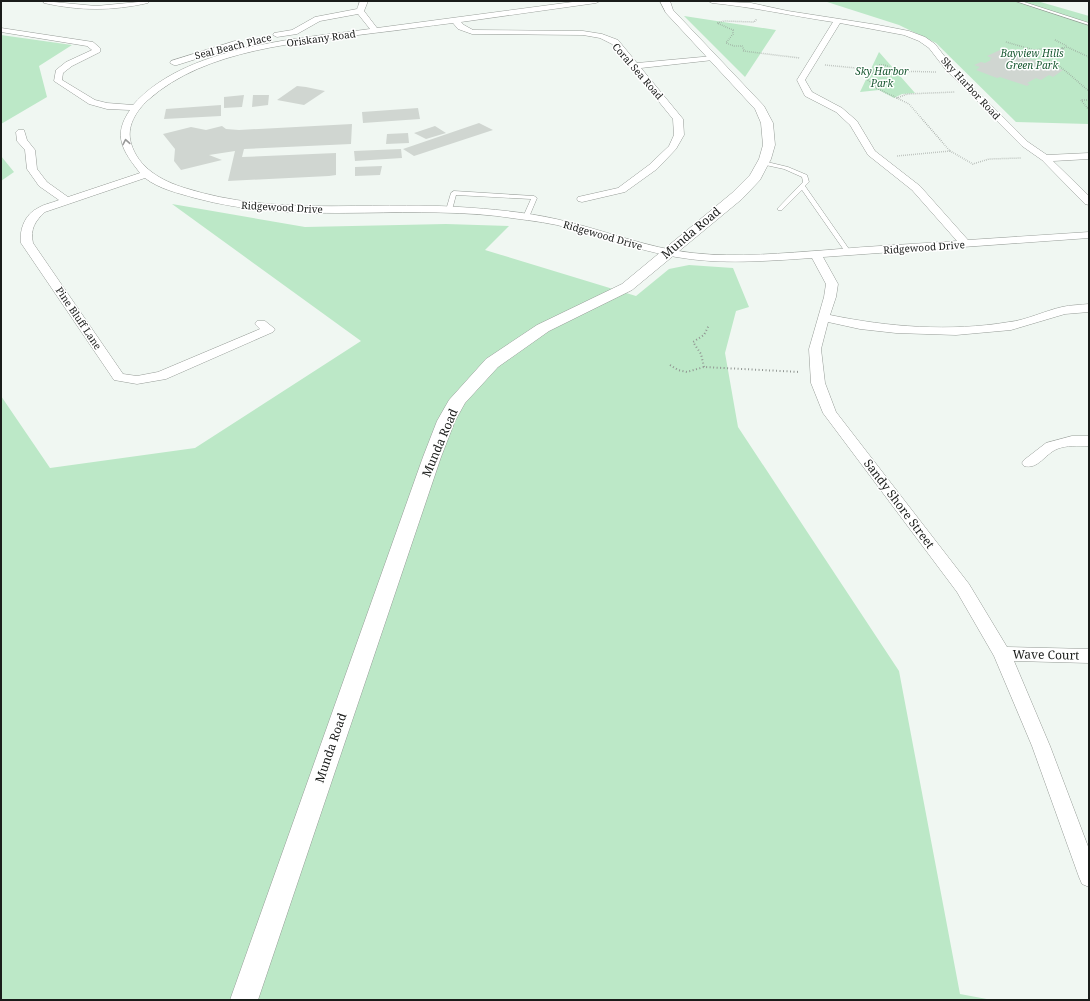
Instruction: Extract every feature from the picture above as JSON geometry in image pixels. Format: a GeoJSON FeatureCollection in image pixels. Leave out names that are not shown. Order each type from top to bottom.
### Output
{"type":"FeatureCollection","features":[{"type":"Feature","properties":{"kind":"street"},"geometry":{"type":"LineString","coordinates":[[47,1],[74,6],[106,8],[145,1]]}},
{"type":"Feature","properties":{"kind":"street"},"geometry":{"type":"LineString","coordinates":[[364,1],[360,11],[375,31]]}},
{"type":"Feature","properties":{"kind":"street"},"geometry":{"type":"LineString","coordinates":[[552,1],[561,6]]}},
{"type":"Feature","properties":{"kind":"street","name":"Oriskany Road"},"geometry":{"type":"LineString","coordinates":[[146,174],[126,148],[124,140],[126,124],[135,108],[148,95],[172,79],[225,57],[271,45],[596,1]]}},
{"type":"Feature","properties":{"kind":"street","name":"Munda Road"},"geometry":{"type":"LineString","coordinates":[[244,1000],[429,465],[446,421],[458,400],[492,363],[543,328],[627,287],[737,196],[755,177],[763,163],[769,145],[767,123],[760,108],[669,11],[665,1]]}},
{"type":"Feature","properties":{"kind":"street","name":"Sky Harbor Road"},"geometry":{"type":"LineString","coordinates":[[712,1],[751,5],[788,13],[896,30],[914,36],[928,43],[938,52],[949,68],[1025,144],[1045,158],[1089,202]]}},
{"type":"Feature","properties":{"kind":"street","name":"Seal Beach Place"},"geometry":{"type":"LineString","coordinates":[[272,36],[294,32],[318,19],[360,11]]}},
{"type":"Feature","properties":{"kind":"street","name":"Coral Sea Road"},"geometry":{"type":"LineString","coordinates":[[456,21],[461,27],[472,32],[583,33],[602,36],[615,42],[678,119],[679,135],[674,147],[653,167],[621,190],[582,199]]}},
{"type":"Feature","properties":{"kind":"street"},"geometry":{"type":"LineString","coordinates":[[838,21],[801,80],[808,94],[839,110],[854,123],[871,153],[916,188],[965,244]]}},
{"type":"Feature","properties":{"kind":"street"},"geometry":{"type":"LineString","coordinates":[[1,30],[90,44],[97,50],[64,66],[59,72],[58,81],[92,102],[108,106],[135,108]]}},
{"type":"Feature","properties":{"kind":"street","name":"Seal Beach Place"},"geometry":{"type":"LineString","coordinates":[[174,62],[223,46],[244,42]]}},
{"type":"Feature","properties":{"kind":"street"},"geometry":{"type":"LineString","coordinates":[[636,66],[713,58]]}},
{"type":"Feature","properties":{"kind":"street"},"geometry":{"type":"LineString","coordinates":[[21,132],[22,141],[30,150],[32,169],[43,184],[66,201]]}},
{"type":"Feature","properties":{"kind":"street"},"geometry":{"type":"LineString","coordinates":[[1045,158],[1089,156]]}},
{"type":"Feature","properties":{"kind":"street","name":"Ridgewood Drive"},"geometry":{"type":"LineString","coordinates":[[146,174],[168,187],[203,199],[229,204],[287,210],[449,210],[492,212],[563,223],[627,243],[668,253],[714,258],[816,255],[1089,235]]}},
{"type":"Feature","properties":{"kind":"street","name":"Pine Bluff Lane"},"geometry":{"type":"LineString","coordinates":[[146,174],[40,210],[27,225],[25,238],[30,248],[119,377],[136,380],[161,376],[269,329],[261,324]]}},
{"type":"Feature","properties":{"kind":"street","name":"Sandy Shore Street"},"geometry":{"type":"LineString","coordinates":[[816,255],[832,284],[830,297],[822,317],[815,349],[818,383],[830,413],[963,588],[1002,654],[1041,746],[1089,877]]}},
{"type":"Feature","properties":{"kind":"street"},"geometry":{"type":"LineString","coordinates":[[822,317],[860,325],[956,331],[1011,326],[1064,310],[1089,308]]}},
{"type":"Feature","properties":{"kind":"street"},"geometry":{"type":"LineString","coordinates":[[1030,463],[1051,446],[1072,441],[1089,441]]}},
{"type":"Feature","properties":{"kind":"street","name":"Wave Court"},"geometry":{"type":"LineString","coordinates":[[1002,654],[1089,656]]}},
{"type":"Feature","properties":{"kind":"lane"},"geometry":{"type":"LineString","coordinates":[[1017,1],[1089,24]]}},
{"type":"Feature","properties":{"kind":"lane"},"geometry":{"type":"LineString","coordinates":[[763,163],[786,168],[805,176],[806,182],[780,209]]}},
{"type":"Feature","properties":{"kind":"lane"},"geometry":{"type":"LineString","coordinates":[[802,186],[848,252]]}},
{"type":"Feature","properties":{"kind":"lane"},"geometry":{"type":"LineString","coordinates":[[449,210],[454,193],[534,198],[526,217]]}},
{"type":"Feature","properties":{"kind":"path"},"geometry":{"type":"LineString","coordinates":[[759,17],[754,22],[717,22],[733,30],[733,34],[726,43],[734,46],[742,46],[744,50],[805,59]]}},
{"type":"Feature","properties":{"kind":"path"},"geometry":{"type":"LineString","coordinates":[[1055,40],[1089,57]]}},
{"type":"Feature","properties":{"kind":"path"},"geometry":{"type":"LineString","coordinates":[[1006,42],[1034,50],[1050,48],[1055,50],[1064,49],[1061,48],[1067,47]]}},
{"type":"Feature","properties":{"kind":"path"},"geometry":{"type":"LineString","coordinates":[[1034,50],[1037,56],[1048,58],[1066,70],[1078,84],[1089,91]]}},
{"type":"Feature","properties":{"kind":"path"},"geometry":{"type":"LineString","coordinates":[[823,65],[831,64],[876,70]]}},
{"type":"Feature","properties":{"kind":"path"},"geometry":{"type":"LineString","coordinates":[[943,72],[899,72],[893,71],[887,65],[878,65],[876,70],[868,76],[867,79],[877,88],[908,104],[955,155],[973,164],[989,159],[1023,158]]}},
{"type":"Feature","properties":{"kind":"path"},"geometry":{"type":"LineString","coordinates":[[897,98],[907,94],[962,92]]}},
{"type":"Feature","properties":{"kind":"path"},"geometry":{"type":"LineString","coordinates":[[1089,100],[1081,100],[1089,110]]}},
{"type":"Feature","properties":{"kind":"path"},"geometry":{"type":"LineString","coordinates":[[896,156],[950,151]]}},
{"type":"Feature","properties":{"kind":"path"},"geometry":{"type":"LineString","coordinates":[[704,367],[701,354],[692,342],[704,335],[709,325]]}},
{"type":"Feature","properties":{"kind":"path"},"geometry":{"type":"LineString","coordinates":[[670,365],[682,372],[694,371],[704,367],[800,372]]}},
{"type":"Feature","properties":{"kind":"green space","name":"Bayview Hills Green Park"},"geometry":{"type":"Polygon","coordinates":[[[824,1],[1037,1],[1089,16],[1089,124],[1016,122],[936,43],[899,25],[824,1]]]}},
{"type":"Feature","properties":{"kind":"green space"},"geometry":{"type":"Polygon","coordinates":[[[684,16],[776,30],[745,77],[684,16]]]}},
{"type":"Feature","properties":{"kind":"green space"},"geometry":{"type":"Polygon","coordinates":[[[1,35],[72,45],[39,66],[47,97],[1,124],[1,35]]]}},
{"type":"Feature","properties":{"kind":"green space","name":"Sky Harbor Park"},"geometry":{"type":"Polygon","coordinates":[[[879,52],[915,93],[902,94],[894,98],[879,90],[860,92],[879,52]]]}},
{"type":"Feature","properties":{"kind":"green space"},"geometry":{"type":"Polygon","coordinates":[[[1,156],[14,172],[1,181],[1,156]]]}},
{"type":"Feature","properties":{"kind":"green space"},"geometry":{"type":"Polygon","coordinates":[[[172,204],[305,227],[446,224],[509,226],[485,250],[636,296],[669,269],[689,265],[733,268],[749,307],[736,311],[725,353],[738,427],[899,671],[960,994],[992,1000],[1,1000],[1,396],[50,468],[195,448],[361,341],[172,204]]]}},
{"type":"Feature","properties":{"kind":"building"},"geometry":{"type":"Polygon","coordinates":[[[1000,50],[1031,57],[1029,59],[1037,61],[1034,63],[1044,66],[1048,65],[1063,70],[1053,77],[1049,75],[1041,80],[1036,78],[1027,83],[1030,84],[1027,86],[1000,77],[997,78],[976,70],[980,67],[974,65],[991,60],[989,59],[992,58],[987,56],[1000,50]]]}},
{"type":"Feature","properties":{"kind":"building"},"geometry":{"type":"Polygon","coordinates":[[[297,86],[325,91],[304,105],[277,100],[297,86]]]}},
{"type":"Feature","properties":{"kind":"building"},"geometry":{"type":"Polygon","coordinates":[[[244,95],[242,107],[224,108],[224,97],[244,95]]]}},
{"type":"Feature","properties":{"kind":"building"},"geometry":{"type":"Polygon","coordinates":[[[253,95],[269,95],[268,105],[252,107],[253,95]]]}},
{"type":"Feature","properties":{"kind":"building"},"geometry":{"type":"Polygon","coordinates":[[[221,105],[221,116],[164,119],[166,109],[221,105]]]}},
{"type":"Feature","properties":{"kind":"building"},"geometry":{"type":"Polygon","coordinates":[[[418,108],[420,119],[363,123],[362,112],[418,108]]]}},
{"type":"Feature","properties":{"kind":"building"},"geometry":{"type":"Polygon","coordinates":[[[479,123],[493,130],[414,156],[403,149],[479,123]]]}},
{"type":"Feature","properties":{"kind":"building"},"geometry":{"type":"Polygon","coordinates":[[[352,124],[351,144],[244,149],[242,157],[336,153],[336,175],[329,176],[228,181],[235,151],[209,155],[222,160],[181,170],[174,161],[175,149],[163,134],[191,127],[206,130],[222,126],[226,129],[239,130],[352,124]]]}},
{"type":"Feature","properties":{"kind":"building"},"geometry":{"type":"Polygon","coordinates":[[[435,126],[446,133],[426,139],[414,133],[435,126]]]}},
{"type":"Feature","properties":{"kind":"building"},"geometry":{"type":"Polygon","coordinates":[[[408,133],[409,143],[386,144],[387,134],[408,133]]]}},
{"type":"Feature","properties":{"kind":"building"},"geometry":{"type":"Polygon","coordinates":[[[401,149],[402,158],[355,161],[354,151],[401,149]]]}},
{"type":"Feature","properties":{"kind":"building"},"geometry":{"type":"Polygon","coordinates":[[[382,166],[380,175],[355,176],[355,167],[382,166]]]}}]}
